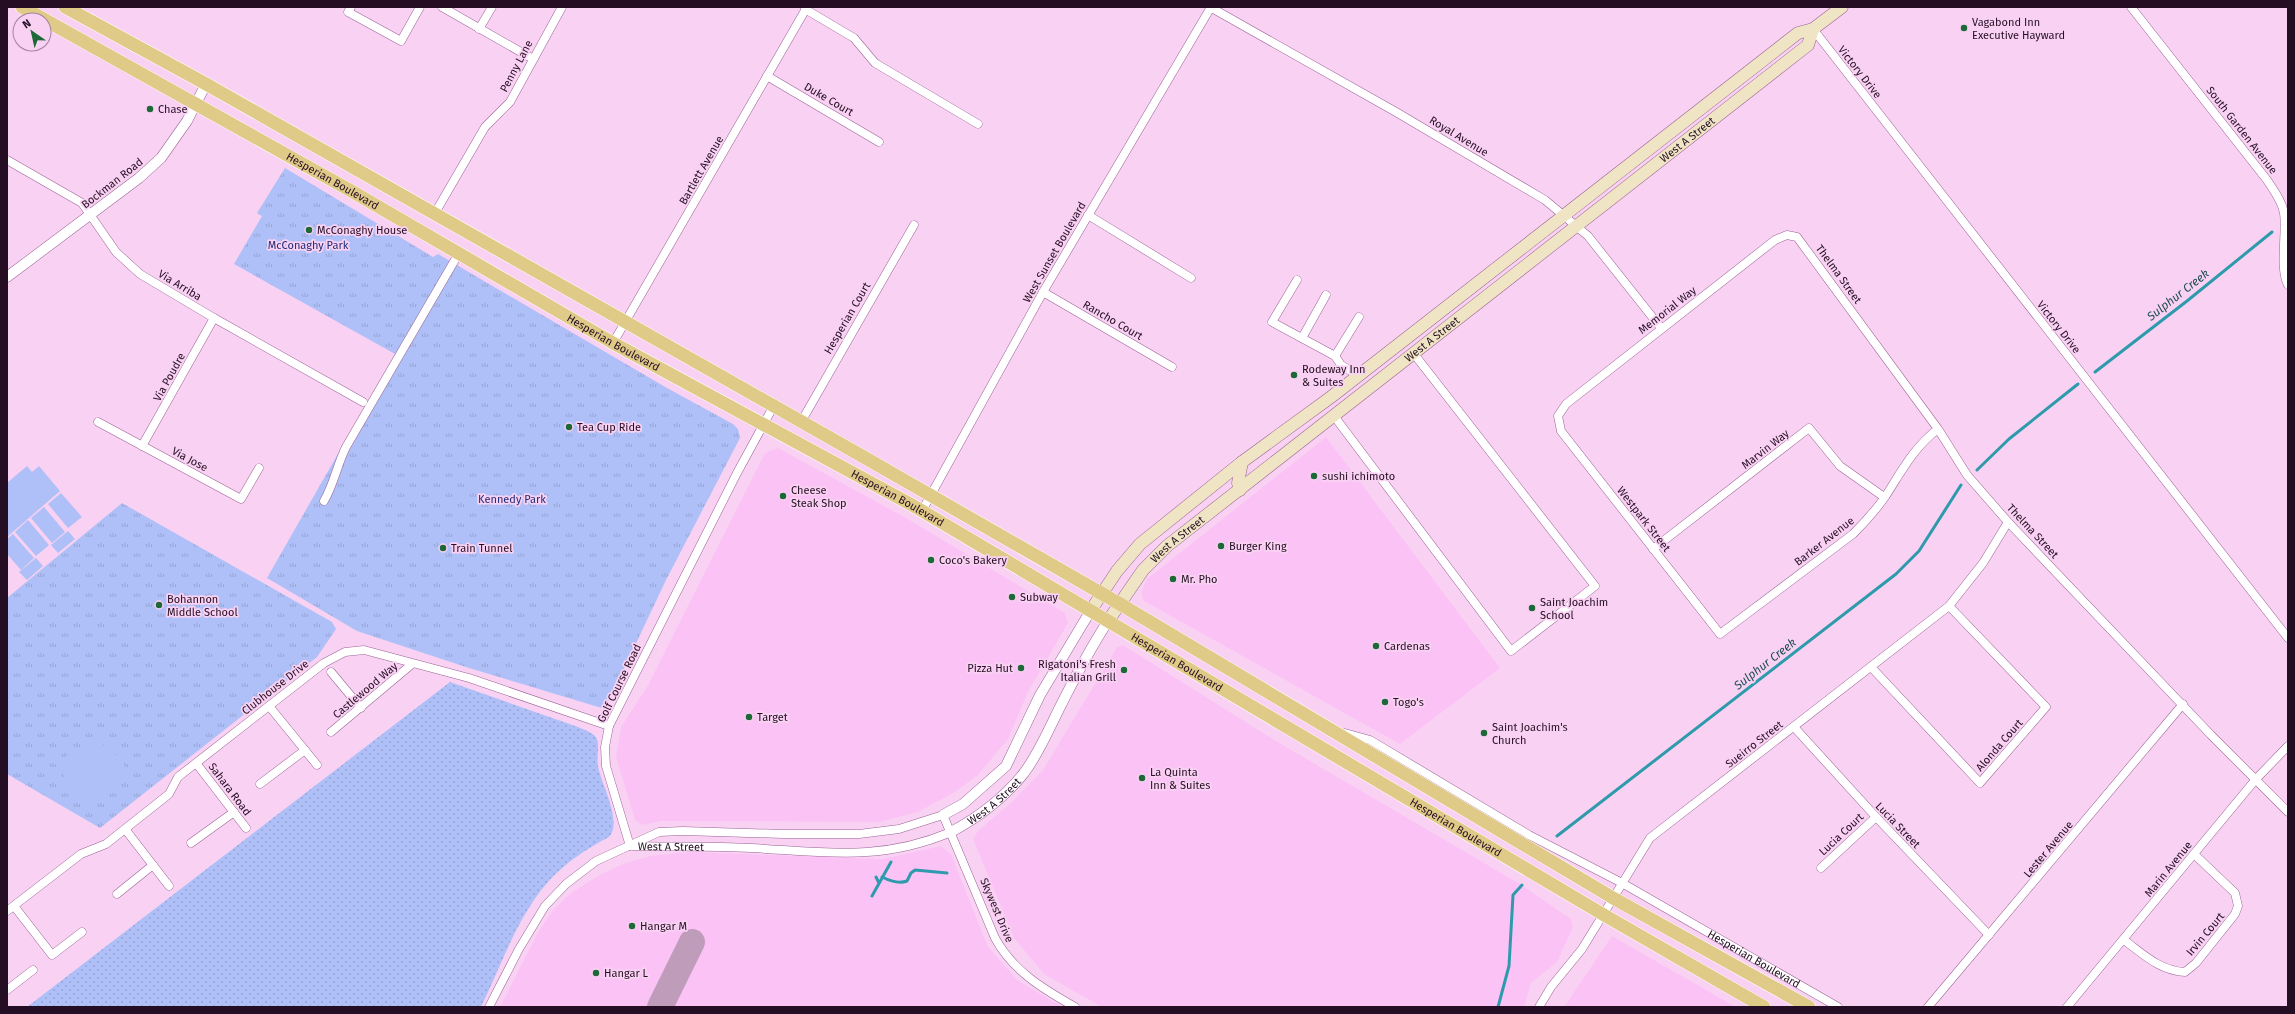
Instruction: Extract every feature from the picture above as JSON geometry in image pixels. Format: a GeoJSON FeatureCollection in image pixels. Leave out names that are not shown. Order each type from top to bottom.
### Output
{"type":"FeatureCollection","features":[{"type":"Feature","properties":{"kind":"main road","name":"Hesperian Boulevard"},"geometry":{"type":"LineString","coordinates":[[22,7],[353,192],[613,343],[922,511],[1604,915],[1764,1007]]}},
{"type":"Feature","properties":{"kind":"main road","name":"Hesperian Boulevard"},"geometry":{"type":"LineString","coordinates":[[65,7],[206,84],[435,213],[931,495],[1120,604],[1613,898],[1809,1007]]}},
{"type":"Feature","properties":{"kind":"main road","name":"West A Street"},"geometry":{"type":"LineString","coordinates":[[1091,610],[1117,571],[1140,544],[1242,462],[1331,398],[1798,32],[1813,29],[1842,7]]}},
{"type":"Feature","properties":{"kind":"main road","name":"West A Street"},"geometry":{"type":"LineString","coordinates":[[1108,621],[1143,570],[1153,559],[1808,45],[1813,29]]}},
{"type":"Feature","properties":{"kind":"main road"},"geometry":{"type":"LineString","coordinates":[[353,192],[373,196],[392,190]]}},
{"type":"Feature","properties":{"kind":"main road"},"geometry":{"type":"LineString","coordinates":[[1331,398],[1334,416]]}},
{"type":"Feature","properties":{"kind":"main road"},"geometry":{"type":"LineString","coordinates":[[1240,490],[1238,483],[1242,462]]}},
{"type":"Feature","properties":{"kind":"street"},"geometry":{"type":"LineString","coordinates":[[350,9],[400,41],[420,7]]}},
{"type":"Feature","properties":{"kind":"street"},"geometry":{"type":"LineString","coordinates":[[442,7],[533,58]]}},
{"type":"Feature","properties":{"kind":"street"},"geometry":{"type":"LineString","coordinates":[[479,29],[492,7]]}},
{"type":"Feature","properties":{"kind":"street","name":"Penny Lane"},"geometry":{"type":"LineString","coordinates":[[435,213],[485,127],[510,102],[562,7]]}},
{"type":"Feature","properties":{"kind":"street","name":"West Sunset Boulevard"},"geometry":{"type":"LineString","coordinates":[[922,511],[1043,292],[1211,7]]}},
{"type":"Feature","properties":{"kind":"street","name":"Royal Avenue"},"geometry":{"type":"LineString","coordinates":[[1211,7],[1545,200],[1588,236],[1661,328]]}},
{"type":"Feature","properties":{"kind":"street","name":"South Garden Avenue"},"geometry":{"type":"LineString","coordinates":[[2131,7],[2241,146],[2281,203],[2284,214],[2285,268],[2288,284]]}},
{"type":"Feature","properties":{"kind":"street"},"geometry":{"type":"LineString","coordinates":[[806,8],[854,38],[875,63],[978,124]]}},
{"type":"Feature","properties":{"kind":"street","name":"Bartlett Avenue"},"geometry":{"type":"LineString","coordinates":[[613,343],[806,8]]}},
{"type":"Feature","properties":{"kind":"street","name":"Victory Drive"},"geometry":{"type":"LineString","coordinates":[[1813,29],[2288,638]]}},
{"type":"Feature","properties":{"kind":"street","name":"Duke Court"},"geometry":{"type":"LineString","coordinates":[[767,76],[879,142]]}},
{"type":"Feature","properties":{"kind":"street","name":"Bockman Road"},"geometry":{"type":"LineString","coordinates":[[7,277],[91,215],[144,174],[161,158],[196,104],[206,84]]}},
{"type":"Feature","properties":{"kind":"street","name":"Via Arriba"},"geometry":{"type":"LineString","coordinates":[[7,160],[82,203],[116,252],[140,274],[214,318],[363,402]]}},
{"type":"Feature","properties":{"kind":"street"},"geometry":{"type":"LineString","coordinates":[[1088,215],[1191,278]]}},
{"type":"Feature","properties":{"kind":"street","name":"Hesperian Court"},"geometry":{"type":"LineString","coordinates":[[801,422],[914,225]]}},
{"type":"Feature","properties":{"kind":"street","name":"Memorial Way"},"geometry":{"type":"LineString","coordinates":[[1558,416],[1566,404],[1775,240],[1787,235],[1797,237]]}},
{"type":"Feature","properties":{"kind":"street","name":"Thelma Street"},"geometry":{"type":"LineString","coordinates":[[1797,237],[1938,429],[1967,475],[2008,522],[2210,734],[2288,812]]}},
{"type":"Feature","properties":{"kind":"street"},"geometry":{"type":"LineString","coordinates":[[324,501],[332,487],[337,464],[346,447],[459,253]]}},
{"type":"Feature","properties":{"kind":"street"},"geometry":{"type":"LineString","coordinates":[[1297,280],[1272,322],[1335,356],[1341,365],[1359,376]]}},
{"type":"Feature","properties":{"kind":"street","name":"Rancho Court"},"geometry":{"type":"LineString","coordinates":[[1043,292],[1172,367]]}},
{"type":"Feature","properties":{"kind":"street"},"geometry":{"type":"LineString","coordinates":[[1302,338],[1326,295]]}},
{"type":"Feature","properties":{"kind":"street"},"geometry":{"type":"LineString","coordinates":[[1335,356],[1359,317]]}},
{"type":"Feature","properties":{"kind":"street","name":"Via Poudre"},"geometry":{"type":"LineString","coordinates":[[142,446],[214,318]]}},
{"type":"Feature","properties":{"kind":"street"},"geometry":{"type":"LineString","coordinates":[[1334,416],[1511,651],[1595,586],[1414,354]]}},
{"type":"Feature","properties":{"kind":"street","name":"Golf Course Road"},"geometry":{"type":"LineString","coordinates":[[630,846],[606,766],[605,747],[609,726],[763,424],[774,407]]}},
{"type":"Feature","properties":{"kind":"street","name":"Westpark Street"},"geometry":{"type":"LineString","coordinates":[[1558,416],[1561,431],[1720,634]]}},
{"type":"Feature","properties":{"kind":"street","name":"Via Jose"},"geometry":{"type":"LineString","coordinates":[[98,422],[241,499],[259,468]]}},
{"type":"Feature","properties":{"kind":"street","name":"Marvin Way"},"geometry":{"type":"LineString","coordinates":[[1654,549],[1809,428],[1840,466],[1884,497]]}},
{"type":"Feature","properties":{"kind":"street","name":"Barker Avenue"},"geometry":{"type":"LineString","coordinates":[[1720,634],[1853,534],[1870,517],[1912,454],[1923,441],[1938,429]]}},
{"type":"Feature","properties":{"kind":"street","name":"Sueirro Street"},"geometry":{"type":"LineString","coordinates":[[1539,1007],[1551,987],[1582,949],[1650,838],[1949,606],[1983,563],[2008,522]]}},
{"type":"Feature","properties":{"kind":"street","name":"Alonda Court"},"geometry":{"type":"LineString","coordinates":[[1871,667],[1980,782],[2046,707],[1949,606]]}},
{"type":"Feature","properties":{"kind":"street","name":"West A Street"},"geometry":{"type":"LineString","coordinates":[[630,846],[659,832],[683,831],[783,834],[866,834],[899,829],[943,815],[969,799],[1006,766],[1040,695],[1091,610]]}},
{"type":"Feature","properties":{"kind":"street","name":"West A Street"},"geometry":{"type":"LineString","coordinates":[[630,846],[684,845],[863,854],[908,848],[951,832],[972,821],[992,806],[1024,773],[1044,741],[1064,699],[1108,621]]}},
{"type":"Feature","properties":{"kind":"street","name":"Clubhouse Drive"},"geometry":{"type":"LineString","coordinates":[[10,908],[81,854],[106,844],[169,794],[178,777],[324,663],[346,652],[364,650],[469,678],[609,726]]}},
{"type":"Feature","properties":{"kind":"street","name":"Castlewood Way"},"geometry":{"type":"LineString","coordinates":[[331,732],[412,664]]}},
{"type":"Feature","properties":{"kind":"street"},"geometry":{"type":"LineString","coordinates":[[331,672],[361,708]]}},
{"type":"Feature","properties":{"kind":"street","name":"Lester Avenue"},"geometry":{"type":"LineString","coordinates":[[1928,1007],[2183,704]]}},
{"type":"Feature","properties":{"kind":"street"},"geometry":{"type":"LineString","coordinates":[[269,706],[317,765]]}},
{"type":"Feature","properties":{"kind":"street","name":"Lucia Street"},"geometry":{"type":"LineString","coordinates":[[1794,727],[1876,817],[1989,935]]}},
{"type":"Feature","properties":{"kind":"street","name":"Hesperian Boulevard"},"geometry":{"type":"LineString","coordinates":[[1332,730],[1370,740],[1529,835],[1622,883],[1838,1007]]}},
{"type":"Feature","properties":{"kind":"street","name":"Marin Avenue"},"geometry":{"type":"LineString","coordinates":[[2067,1007],[2256,779],[2288,746]]}},
{"type":"Feature","properties":{"kind":"street"},"geometry":{"type":"LineString","coordinates":[[260,784],[305,750]]}},
{"type":"Feature","properties":{"kind":"street","name":"Sahara Road"},"geometry":{"type":"LineString","coordinates":[[196,763],[246,828]]}},
{"type":"Feature","properties":{"kind":"street"},"geometry":{"type":"LineString","coordinates":[[191,843],[234,812]]}},
{"type":"Feature","properties":{"kind":"street","name":"Skywest Drive"},"geometry":{"type":"LineString","coordinates":[[943,815],[988,922],[1004,954],[1018,969],[1045,990],[1075,1007]]}},
{"type":"Feature","properties":{"kind":"street","name":"Lucia Court"},"geometry":{"type":"LineString","coordinates":[[1821,868],[1876,817]]}},
{"type":"Feature","properties":{"kind":"street"},"geometry":{"type":"LineString","coordinates":[[125,829],[169,886]]}},
{"type":"Feature","properties":{"kind":"street"},"geometry":{"type":"LineString","coordinates":[[489,1007],[519,949],[545,906],[566,884],[596,861],[630,846]]}},
{"type":"Feature","properties":{"kind":"street","name":"Irvin Court"},"geometry":{"type":"LineString","coordinates":[[2124,940],[2160,966],[2174,972],[2185,972],[2196,963],[2235,914],[2238,906],[2235,893],[2194,854]]}},
{"type":"Feature","properties":{"kind":"street"},"geometry":{"type":"LineString","coordinates":[[117,894],[153,865]]}},
{"type":"Feature","properties":{"kind":"street"},"geometry":{"type":"LineString","coordinates":[[10,908],[52,955],[82,932]]}},
{"type":"Feature","properties":{"kind":"street"},"geometry":{"type":"LineString","coordinates":[[7,990],[33,970]]}},
{"type":"Feature","properties":{"kind":"shaded area"},"geometry":{"type":"Polygon","coordinates":[[[1326,437],[1500,668],[1400,744],[1144,601],[1141,593],[1147,579],[1326,437]]]}},
{"type":"Feature","properties":{"kind":"shaded area"},"geometry":{"type":"Polygon","coordinates":[[[778,448],[906,518],[1065,613],[1068,623],[1028,692],[1008,739],[978,775],[955,792],[918,812],[880,822],[661,821],[642,825],[635,820],[616,757],[621,727],[647,687],[765,453],[778,448]]]}},
{"type":"Feature","properties":{"kind":"shaded area"},"geometry":{"type":"Polygon","coordinates":[[[1123,645],[1276,741],[1520,884],[1571,919],[1573,927],[1557,962],[1531,983],[1524,1007],[1102,1007],[1044,974],[1014,938],[973,839],[978,831],[1012,802],[1043,770],[1117,647],[1123,645]]]}},
{"type":"Feature","properties":{"kind":"shaded area"},"geometry":{"type":"Polygon","coordinates":[[[941,846],[951,854],[988,947],[1017,980],[1063,1007],[500,1007],[537,934],[553,910],[571,893],[601,874],[628,862],[651,856],[688,852],[882,859],[941,846]]]}},
{"type":"Feature","properties":{"kind":"shaded area"},"geometry":{"type":"Polygon","coordinates":[[[1612,936],[1736,1007],[1564,1007],[1612,936]]]}},
{"type":"Feature","properties":{"kind":"green space","name":"Kennedy Park"},"geometry":{"type":"Polygon","coordinates":[[[285,168],[433,257],[438,254],[667,388],[733,424],[738,429],[740,438],[666,580],[605,709],[469,668],[357,631],[267,578],[395,354],[234,264],[262,216],[257,213],[285,168]]]}},
{"type":"Feature","properties":{"kind":"green space"},"geometry":{"type":"Polygon","coordinates":[[[27,466],[32,472],[39,466],[60,491],[7,537],[7,483],[27,466]]]}},
{"type":"Feature","properties":{"kind":"green space"},"geometry":{"type":"Polygon","coordinates":[[[61,493],[82,517],[68,528],[48,504],[61,493]]]}},
{"type":"Feature","properties":{"kind":"green space","name":"Bohannon Middle School"},"geometry":{"type":"Polygon","coordinates":[[[122,503],[332,622],[336,629],[317,657],[100,828],[7,774],[7,598],[122,503]]]}},
{"type":"Feature","properties":{"kind":"green space"},"geometry":{"type":"Polygon","coordinates":[[[44,507],[65,532],[52,543],[31,518],[44,507]]]}},
{"type":"Feature","properties":{"kind":"green space"},"geometry":{"type":"Polygon","coordinates":[[[28,520],[49,545],[36,556],[15,532],[28,520]]]}},
{"type":"Feature","properties":{"kind":"green space"},"geometry":{"type":"Polygon","coordinates":[[[68,531],[75,539],[58,553],[51,545],[68,531]]]}},
{"type":"Feature","properties":{"kind":"green space"},"geometry":{"type":"Polygon","coordinates":[[[13,534],[34,558],[21,570],[7,554],[7,539],[13,534]]]}},
{"type":"Feature","properties":{"kind":"green space"},"geometry":{"type":"Polygon","coordinates":[[[36,558],[43,566],[27,580],[19,572],[36,558]]]}},
{"type":"Feature","properties":{"kind":"green space"},"geometry":{"type":"Polygon","coordinates":[[[450,682],[578,727],[595,736],[598,742],[598,766],[610,803],[614,822],[613,830],[609,837],[592,846],[569,863],[548,882],[537,896],[518,926],[481,1007],[27,1007],[450,682]]]}},
{"type":"Feature","properties":{"kind":"green space"},"geometry":{"type":"Polygon","coordinates":[[[100,742],[116,755],[131,775],[92,806],[85,804],[55,764],[85,743],[100,742]]]}},
{"type":"Feature","properties":{"kind":"waterway","name":"Sulphur Creek"},"geometry":{"type":"LineString","coordinates":[[2095,372],[2187,301],[2272,232]]}},
{"type":"Feature","properties":{"kind":"waterway","name":"Sulphur Creek"},"geometry":{"type":"LineString","coordinates":[[1977,470],[2009,439],[2078,384]]}},
{"type":"Feature","properties":{"kind":"waterway","name":"Sulphur Creek"},"geometry":{"type":"LineString","coordinates":[[1557,836],[1896,574],[1919,551],[1961,485]]}},
{"type":"Feature","properties":{"kind":"waterway"},"geometry":{"type":"LineString","coordinates":[[872,896],[891,862]]}},
{"type":"Feature","properties":{"kind":"waterway"},"geometry":{"type":"LineString","coordinates":[[882,877],[891,881],[901,882],[907,881],[911,873],[915,870],[947,873]]}},
{"type":"Feature","properties":{"kind":"waterway"},"geometry":{"type":"LineString","coordinates":[[876,877],[879,883]]}},
{"type":"Feature","properties":{"kind":"waterway","name":"Sulphur Creek"},"geometry":{"type":"LineString","coordinates":[[1498,1007],[1509,966],[1513,895],[1522,885]]}},
{"type":"Feature","properties":{"kind":"taxiway"},"geometry":{"type":"LineString","coordinates":[[660,1007],[692,942]]}},
{"type":"Feature","properties":{"kind":"place","name":"Vagabond Inn Executive Hayward"},"geometry":{"type":"Point","coordinates":[1964,28]}},
{"type":"Feature","properties":{"kind":"place","name":"Chase"},"geometry":{"type":"Point","coordinates":[150,109]}},
{"type":"Feature","properties":{"kind":"place","name":"McConaghy House"},"geometry":{"type":"Point","coordinates":[309,230]}},
{"type":"Feature","properties":{"kind":"place","name":"Rodeway Inn & Suites"},"geometry":{"type":"Point","coordinates":[1294,375]}},
{"type":"Feature","properties":{"kind":"place","name":"Tea Cup Ride"},"geometry":{"type":"Point","coordinates":[569,427]}},
{"type":"Feature","properties":{"kind":"place","name":"sushi ichimoto"},"geometry":{"type":"Point","coordinates":[1314,476]}},
{"type":"Feature","properties":{"kind":"place","name":"Cheese Steak Shop"},"geometry":{"type":"Point","coordinates":[783,496]}},
{"type":"Feature","properties":{"kind":"place","name":"Burger King"},"geometry":{"type":"Point","coordinates":[1221,546]}},
{"type":"Feature","properties":{"kind":"place","name":"Train Tunnel"},"geometry":{"type":"Point","coordinates":[443,548]}},
{"type":"Feature","properties":{"kind":"place","name":"Coco's Bakery"},"geometry":{"type":"Point","coordinates":[931,560]}},
{"type":"Feature","properties":{"kind":"place","name":"Mr. Pho"},"geometry":{"type":"Point","coordinates":[1173,579]}},
{"type":"Feature","properties":{"kind":"place","name":"Subway"},"geometry":{"type":"Point","coordinates":[1012,597]}},
{"type":"Feature","properties":{"kind":"place","name":"Bohannon Middle School"},"geometry":{"type":"Point","coordinates":[159,605]}},
{"type":"Feature","properties":{"kind":"place","name":"Saint Joachim School"},"geometry":{"type":"Point","coordinates":[1532,608]}},
{"type":"Feature","properties":{"kind":"place","name":"Cardenas"},"geometry":{"type":"Point","coordinates":[1376,646]}},
{"type":"Feature","properties":{"kind":"place","name":"Pizza Hut"},"geometry":{"type":"Point","coordinates":[1021,668]}},
{"type":"Feature","properties":{"kind":"place","name":"Rigatoni's Fresh Italian Grill"},"geometry":{"type":"Point","coordinates":[1124,670]}},
{"type":"Feature","properties":{"kind":"place","name":"Togo's"},"geometry":{"type":"Point","coordinates":[1385,702]}},
{"type":"Feature","properties":{"kind":"place","name":"Target"},"geometry":{"type":"Point","coordinates":[749,717]}},
{"type":"Feature","properties":{"kind":"place","name":"Saint Joachim's Church"},"geometry":{"type":"Point","coordinates":[1484,733]}},
{"type":"Feature","properties":{"kind":"place","name":"La Quinta Inn & Suites"},"geometry":{"type":"Point","coordinates":[1142,778]}},
{"type":"Feature","properties":{"kind":"place","name":"Hangar M"},"geometry":{"type":"Point","coordinates":[632,926]}},
{"type":"Feature","properties":{"kind":"place","name":"Hangar L"},"geometry":{"type":"Point","coordinates":[596,973]}},
{"type":"Feature","properties":{"kind":"park label","name":"McConaghy Park"},"geometry":{"type":"Point","coordinates":[308,245]}}]}
